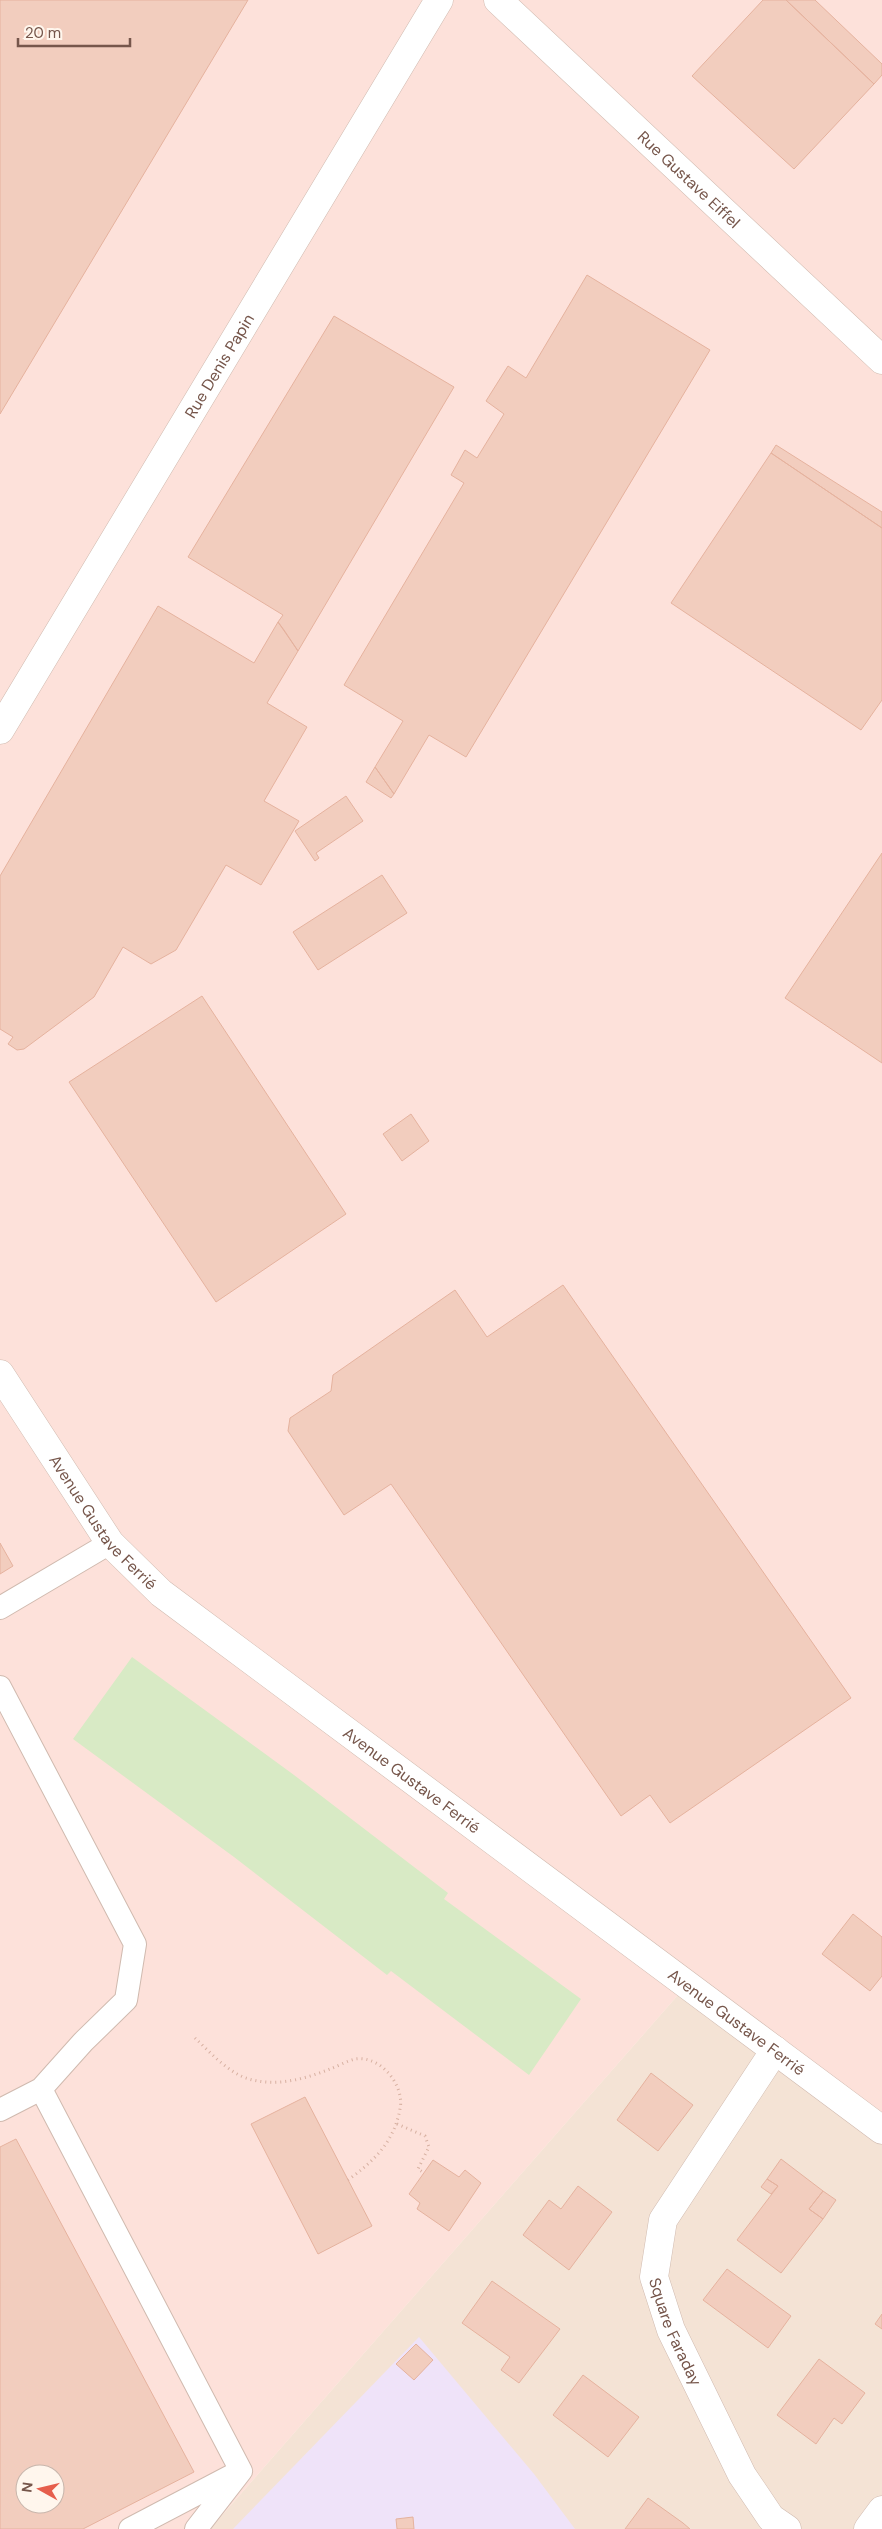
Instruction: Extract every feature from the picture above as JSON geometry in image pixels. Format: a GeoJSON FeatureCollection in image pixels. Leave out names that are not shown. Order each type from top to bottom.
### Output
{"type":"FeatureCollection","features":[{"type":"Feature","properties":{"kind":"street","name":"Rue Denis Papin"},"geometry":{"type":"LineString","coordinates":[[0,730],[439,0]]}},
{"type":"Feature","properties":{"kind":"street","name":"Rue Gustave Eiffel"},"geometry":{"type":"LineString","coordinates":[[498,0],[882,360]]}},
{"type":"Feature","properties":{"kind":"street","name":"Avenue Gustave Ferrié"},"geometry":{"type":"LineString","coordinates":[[0,1374],[110,1543],[160,1593],[882,2130]]}},
{"type":"Feature","properties":{"kind":"street","name":"Square Faraday"},"geometry":{"type":"LineString","coordinates":[[775,2050],[663,2220],[654,2277],[671,2330],[742,2475],[771,2518],[787,2529]]}},
{"type":"Feature","properties":{"kind":"street"},"geometry":{"type":"LineString","coordinates":[[868,2529],[882,2510]]}},
{"type":"Feature","properties":{"kind":"lane"},"geometry":{"type":"LineString","coordinates":[[0,1608],[110,1543]]}},
{"type":"Feature","properties":{"kind":"lane"},"geometry":{"type":"LineString","coordinates":[[0,1687],[135,1944],[126,2000],[83,2042],[41,2089],[0,2110]]}},
{"type":"Feature","properties":{"kind":"lane"},"geometry":{"type":"LineString","coordinates":[[41,2089],[241,2471]]}},
{"type":"Feature","properties":{"kind":"lane"},"geometry":{"type":"LineString","coordinates":[[130,2529],[241,2471]]}},
{"type":"Feature","properties":{"kind":"lane"},"geometry":{"type":"LineString","coordinates":[[196,2529],[241,2471]]}},
{"type":"Feature","properties":{"kind":"path"},"geometry":{"type":"LineString","coordinates":[[195,2038],[234,2071],[247,2079],[265,2082],[311,2076],[356,2059],[370,2062],[387,2071],[396,2083],[401,2106],[397,2124],[386,2146],[371,2164],[348,2180]]}},
{"type":"Feature","properties":{"kind":"path"},"geometry":{"type":"LineString","coordinates":[[397,2124],[425,2136],[430,2147],[418,2169],[424,2173]]}},
{"type":"Feature","properties":{"kind":"shaded area"},"geometry":{"type":"Polygon","coordinates":[[[0,0],[882,0],[882,2140],[678,1995],[210,2529],[0,2529],[0,0]]]}},
{"type":"Feature","properties":{"kind":"shaded area"},"geometry":{"type":"Polygon","coordinates":[[[678,1995],[882,2140],[882,2529],[210,2529],[678,1995]]]}},
{"type":"Feature","properties":{"kind":"shaded area"},"geometry":{"type":"Polygon","coordinates":[[[419,2337],[534,2474],[575,2529],[233,2529],[419,2337]]]}},
{"type":"Feature","properties":{"kind":"green space"},"geometry":{"type":"Polygon","coordinates":[[[132,1657],[294,1775],[448,1893],[444,1899],[581,1999],[529,2075],[391,1971],[387,1975],[234,1857],[73,1739],[132,1657]]]}},
{"type":"Feature","properties":{"kind":"building"},"geometry":{"type":"Polygon","coordinates":[[[0,0],[248,0],[0,414],[0,0]]]}},
{"type":"Feature","properties":{"kind":"building"},"geometry":{"type":"Polygon","coordinates":[[[763,0],[786,0],[874,84],[794,169],[692,76],[763,0]]]}},
{"type":"Feature","properties":{"kind":"building"},"geometry":{"type":"Polygon","coordinates":[[[786,0],[815,0],[882,64],[882,75],[874,84],[786,0]]]}},
{"type":"Feature","properties":{"kind":"building"},"geometry":{"type":"Polygon","coordinates":[[[587,275],[710,350],[466,757],[429,735],[394,794],[375,767],[403,721],[344,685],[464,483],[451,475],[465,450],[477,458],[504,414],[486,401],[508,366],[526,378],[587,275]]]}},
{"type":"Feature","properties":{"kind":"building"},"geometry":{"type":"Polygon","coordinates":[[[334,316],[454,387],[298,651],[278,622],[283,615],[188,557],[334,316]]]}},
{"type":"Feature","properties":{"kind":"building"},"geometry":{"type":"Polygon","coordinates":[[[776,445],[882,512],[882,528],[771,453],[776,445]]]}},
{"type":"Feature","properties":{"kind":"building"},"geometry":{"type":"Polygon","coordinates":[[[771,453],[882,528],[882,700],[861,730],[671,603],[771,453]]]}},
{"type":"Feature","properties":{"kind":"building"},"geometry":{"type":"Polygon","coordinates":[[[158,606],[254,663],[278,622],[298,651],[267,703],[307,727],[264,801],[299,821],[261,885],[226,865],[176,950],[151,964],[123,947],[94,997],[24,1049],[17,1050],[8,1044],[13,1037],[0,1029],[0,876],[158,606]]]}},
{"type":"Feature","properties":{"kind":"building"},"geometry":{"type":"Polygon","coordinates":[[[375,767],[394,794],[391,798],[366,782],[375,767]]]}},
{"type":"Feature","properties":{"kind":"building"},"geometry":{"type":"Polygon","coordinates":[[[346,796],[363,821],[316,853],[319,858],[315,861],[295,831],[346,796]]]}},
{"type":"Feature","properties":{"kind":"building"},"geometry":{"type":"Polygon","coordinates":[[[882,853],[882,1063],[785,998],[882,853]]]}},
{"type":"Feature","properties":{"kind":"building"},"geometry":{"type":"Polygon","coordinates":[[[382,875],[407,913],[318,970],[293,932],[382,875]]]}},
{"type":"Feature","properties":{"kind":"building"},"geometry":{"type":"Polygon","coordinates":[[[202,996],[346,1214],[216,1302],[69,1082],[202,996]]]}},
{"type":"Feature","properties":{"kind":"building"},"geometry":{"type":"Polygon","coordinates":[[[411,1114],[429,1141],[402,1161],[383,1134],[411,1114]]]}},
{"type":"Feature","properties":{"kind":"building"},"geometry":{"type":"Polygon","coordinates":[[[563,1285],[851,1698],[670,1823],[650,1795],[621,1816],[391,1484],[344,1515],[288,1431],[290,1418],[331,1391],[333,1375],[455,1290],[487,1337],[563,1285]]]}},
{"type":"Feature","properties":{"kind":"building"},"geometry":{"type":"Polygon","coordinates":[[[0,1543],[13,1566],[0,1574],[0,1543]]]}},
{"type":"Feature","properties":{"kind":"building"},"geometry":{"type":"Polygon","coordinates":[[[853,1914],[882,1937],[882,1976],[870,1991],[822,1954],[853,1914]]]}},
{"type":"Feature","properties":{"kind":"building"},"geometry":{"type":"Polygon","coordinates":[[[651,2073],[693,2105],[658,2151],[617,2120],[651,2073]]]}},
{"type":"Feature","properties":{"kind":"building"},"geometry":{"type":"Polygon","coordinates":[[[305,2097],[372,2226],[318,2254],[251,2124],[305,2097]]]}},
{"type":"Feature","properties":{"kind":"building"},"geometry":{"type":"Polygon","coordinates":[[[16,2139],[194,2472],[83,2529],[0,2529],[0,2147],[16,2139]]]}},
{"type":"Feature","properties":{"kind":"building"},"geometry":{"type":"Polygon","coordinates":[[[781,2159],[823,2191],[809,2209],[823,2219],[781,2273],[737,2240],[778,2186],[767,2179],[781,2159]]]}},
{"type":"Feature","properties":{"kind":"building"},"geometry":{"type":"Polygon","coordinates":[[[433,2160],[459,2177],[465,2170],[481,2183],[449,2231],[417,2209],[420,2203],[409,2194],[433,2160]]]}},
{"type":"Feature","properties":{"kind":"building"},"geometry":{"type":"Polygon","coordinates":[[[767,2179],[778,2186],[771,2194],[761,2187],[767,2179]]]}},
{"type":"Feature","properties":{"kind":"building"},"geometry":{"type":"Polygon","coordinates":[[[578,2186],[612,2212],[569,2270],[523,2235],[549,2200],[561,2209],[578,2186]]]}},
{"type":"Feature","properties":{"kind":"building"},"geometry":{"type":"Polygon","coordinates":[[[823,2191],[836,2200],[823,2219],[809,2209],[823,2191]]]}},
{"type":"Feature","properties":{"kind":"building"},"geometry":{"type":"Polygon","coordinates":[[[727,2269],[791,2316],[768,2348],[703,2300],[727,2269]]]}},
{"type":"Feature","properties":{"kind":"building"},"geometry":{"type":"Polygon","coordinates":[[[492,2281],[560,2329],[519,2383],[501,2370],[510,2357],[462,2323],[492,2281]]]}},
{"type":"Feature","properties":{"kind":"building"},"geometry":{"type":"Polygon","coordinates":[[[882,2314],[882,2329],[875,2324],[882,2314]]]}},
{"type":"Feature","properties":{"kind":"building"},"geometry":{"type":"Polygon","coordinates":[[[416,2344],[433,2360],[414,2380],[396,2364],[416,2344]]]}},
{"type":"Feature","properties":{"kind":"building"},"geometry":{"type":"Polygon","coordinates":[[[819,2359],[865,2393],[842,2424],[834,2418],[816,2444],[777,2415],[819,2359]]]}},
{"type":"Feature","properties":{"kind":"building"},"geometry":{"type":"Polygon","coordinates":[[[583,2375],[639,2417],[608,2457],[553,2415],[583,2375]]]}},
{"type":"Feature","properties":{"kind":"building"},"geometry":{"type":"Polygon","coordinates":[[[648,2498],[683,2523],[690,2529],[625,2529],[648,2498]]]}},
{"type":"Feature","properties":{"kind":"building"},"geometry":{"type":"Polygon","coordinates":[[[413,2517],[414,2529],[397,2529],[396,2519],[413,2517]]]}}]}
